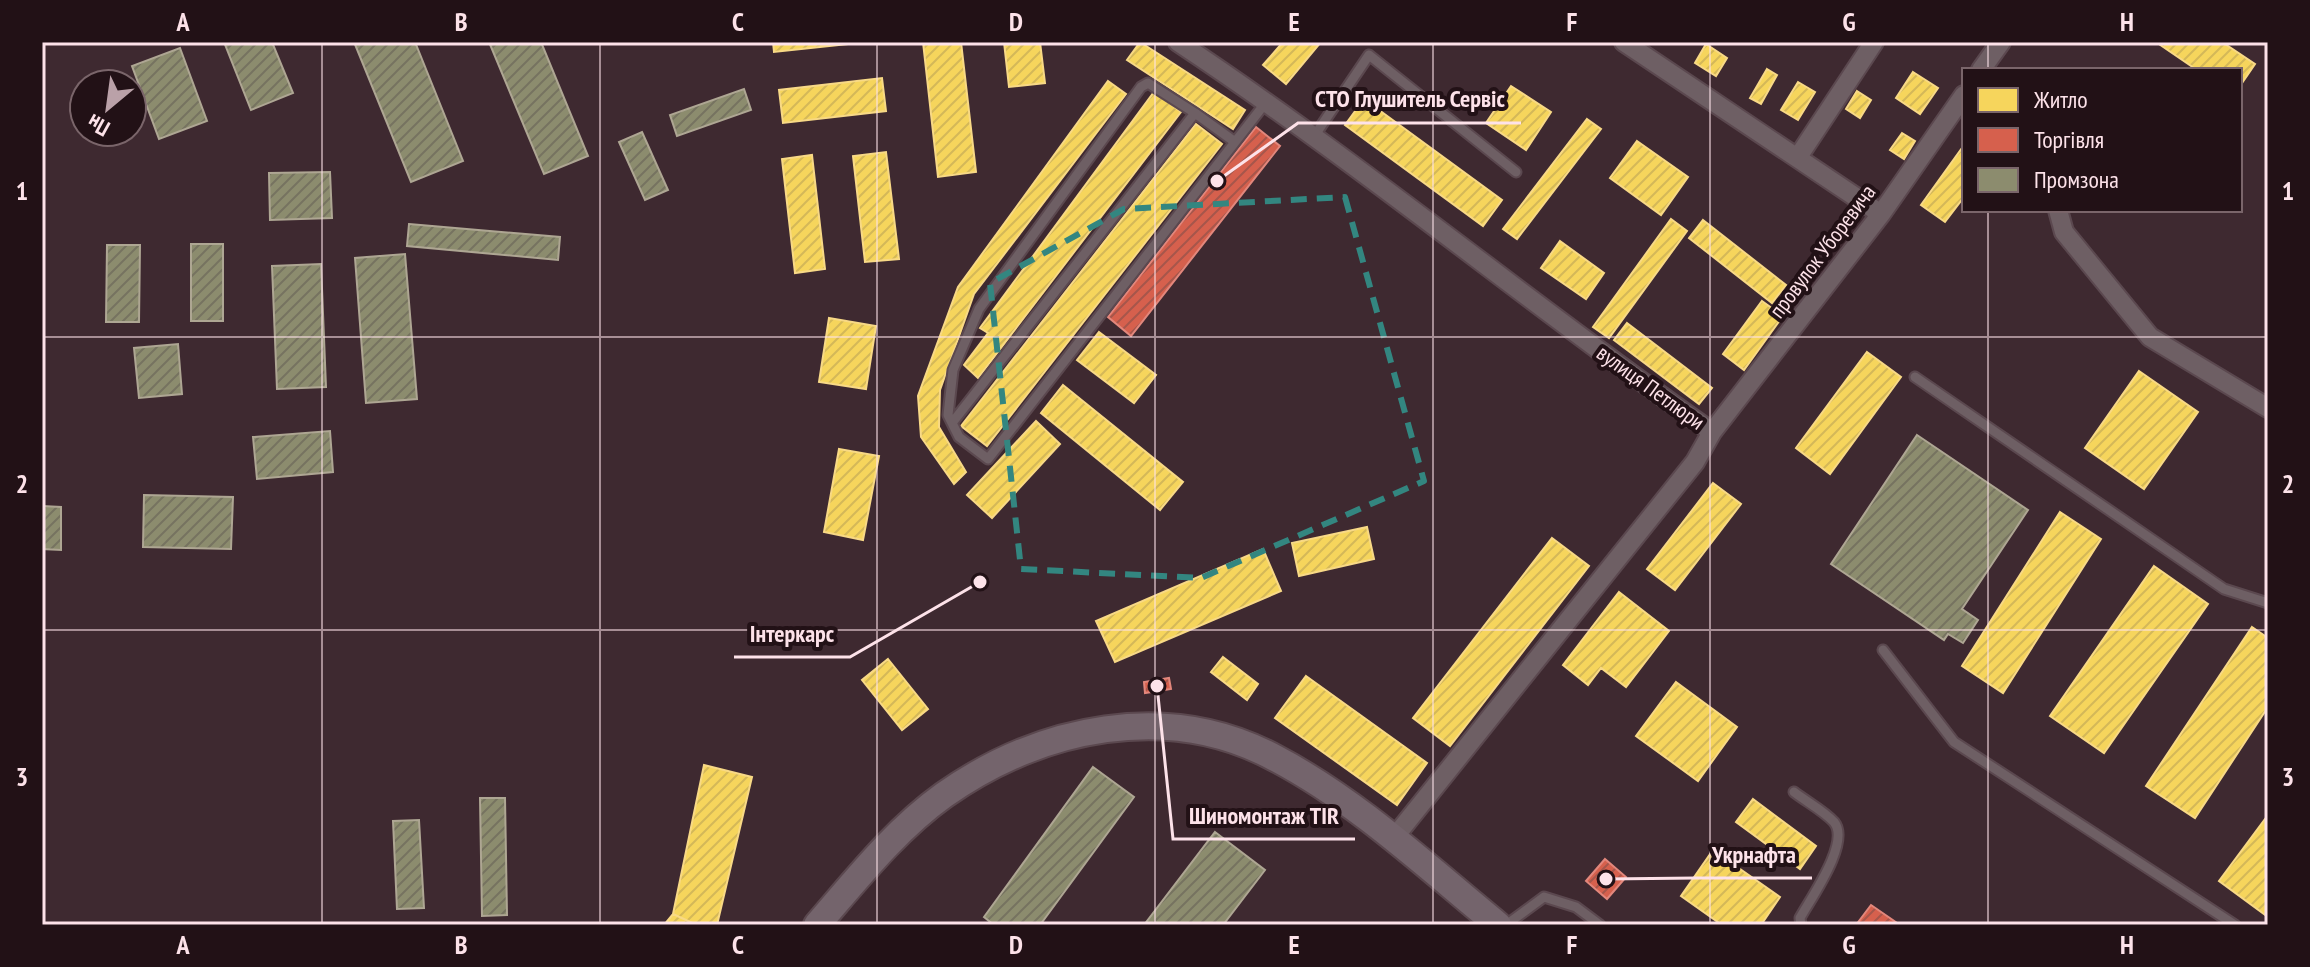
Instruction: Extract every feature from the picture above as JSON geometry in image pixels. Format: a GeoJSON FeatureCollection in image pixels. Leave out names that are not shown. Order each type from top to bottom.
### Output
{"type":"FeatureCollection","features":[{"type":"Feature","properties":{"kind":"main road"},"geometry":{"type":"LineString","coordinates":[[817,925],[907,826],[943,796],[1019,753],[1054,740],[1098,729],[1141,724],[1197,728],[1241,742],[1324,787],[1498,925]]}},
{"type":"Feature","properties":{"kind":"street","name":"вулиця Петлюри"},"geometry":{"type":"LineString","coordinates":[[1178,42],[1315,135],[1712,432],[1687,472],[1393,839]]}},
{"type":"Feature","properties":{"kind":"street"},"geometry":{"type":"LineString","coordinates":[[1624,42],[1881,214]]}},
{"type":"Feature","properties":{"kind":"street"},"geometry":{"type":"LineString","coordinates":[[1798,157],[1874,42]]}},
{"type":"Feature","properties":{"kind":"street"},"geometry":{"type":"LineString","coordinates":[[1982,68],[2001,43]]}},
{"type":"Feature","properties":{"kind":"street","name":"провулок Уборевича"},"geometry":{"type":"LineString","coordinates":[[1712,432],[1881,214],[1962,98]]}},
{"type":"Feature","properties":{"kind":"street"},"geometry":{"type":"LineString","coordinates":[[2059,212],[2064,232],[2150,337],[2268,408]]}},
{"type":"Feature","properties":{"kind":"lane"},"geometry":{"type":"LineString","coordinates":[[1315,135],[1369,55],[1516,172]]}},
{"type":"Feature","properties":{"kind":"lane"},"geometry":{"type":"LineString","coordinates":[[1235,142],[1148,83],[1141,87],[979,309],[953,370],[948,415],[959,437],[988,459],[1267,101]]}},
{"type":"Feature","properties":{"kind":"lane"},"geometry":{"type":"LineString","coordinates":[[952,423],[1195,113]]}},
{"type":"Feature","properties":{"kind":"lane"},"geometry":{"type":"LineString","coordinates":[[1915,377],[2224,589],[2268,603]]}},
{"type":"Feature","properties":{"kind":"lane"},"geometry":{"type":"LineString","coordinates":[[1883,650],[1954,742],[2235,925]]}},
{"type":"Feature","properties":{"kind":"lane"},"geometry":{"type":"LineString","coordinates":[[1794,792],[1836,824],[1840,839],[1827,872],[1800,918],[1801,925]]}},
{"type":"Feature","properties":{"kind":"lane"},"geometry":{"type":"LineString","coordinates":[[1506,925],[1544,897],[1576,907],[1600,925]]}},
{"type":"Feature","properties":{"kind":"highlighted area"},"geometry":{"type":"Polygon","coordinates":[[[1345,197],[1424,481],[1201,578],[1021,569],[990,283],[1124,209],[1345,197]]]}},
{"type":"Feature","properties":{"kind":"building: Житло"},"geometry":{"type":"Polygon","coordinates":[[[773,42],[867,42],[774,52],[773,42]]]}},
{"type":"Feature","properties":{"kind":"building: Житло"},"geometry":{"type":"Polygon","coordinates":[[[923,42],[961,42],[976,172],[938,177],[923,42]]]}},
{"type":"Feature","properties":{"kind":"building: Житло"},"geometry":{"type":"Polygon","coordinates":[[[1004,42],[1040,42],[1045,83],[1009,87],[1004,42]]]}},
{"type":"Feature","properties":{"kind":"building: Житло"},"geometry":{"type":"Polygon","coordinates":[[[1140,42],[1245,110],[1233,129],[1127,60],[1140,42]]]}},
{"type":"Feature","properties":{"kind":"building: Житло"},"geometry":{"type":"Polygon","coordinates":[[[1283,42],[1321,42],[1286,84],[1263,65],[1283,42]]]}},
{"type":"Feature","properties":{"kind":"building: Житло"},"geometry":{"type":"Polygon","coordinates":[[[2156,42],[2222,42],[2255,64],[2242,83],[2242,68],[2194,68],[2156,42]]]}},
{"type":"Feature","properties":{"kind":"building: Житло"},"geometry":{"type":"Polygon","coordinates":[[[1706,44],[1727,58],[1716,76],[1695,63],[1706,44]]]}},
{"type":"Feature","properties":{"kind":"building: Житло"},"geometry":{"type":"Polygon","coordinates":[[[1767,69],[1777,75],[1761,104],[1750,98],[1767,69]]]}},
{"type":"Feature","properties":{"kind":"building: Житло"},"geometry":{"type":"Polygon","coordinates":[[[1913,72],[1938,88],[1920,114],[1896,98],[1913,72]]]}},
{"type":"Feature","properties":{"kind":"building: Житло"},"geometry":{"type":"Polygon","coordinates":[[[882,78],[886,111],[783,123],[779,90],[882,78]]]}},
{"type":"Feature","properties":{"kind":"building: Житло"},"geometry":{"type":"Polygon","coordinates":[[[1108,81],[1126,94],[974,294],[940,390],[939,427],[966,472],[954,484],[921,437],[918,396],[958,287],[1108,81]]]}},
{"type":"Feature","properties":{"kind":"building: Житло"},"geometry":{"type":"Polygon","coordinates":[[[1798,82],[1815,92],[1798,120],[1781,110],[1798,82]]]}},
{"type":"Feature","properties":{"kind":"building: Житло"},"geometry":{"type":"Polygon","coordinates":[[[1511,86],[1551,112],[1526,150],[1486,123],[1511,86]]]}},
{"type":"Feature","properties":{"kind":"building: Житло"},"geometry":{"type":"Polygon","coordinates":[[[1857,91],[1871,100],[1860,118],[1846,109],[1857,91]]]}},
{"type":"Feature","properties":{"kind":"building: Житло"},"geometry":{"type":"Polygon","coordinates":[[[1154,92],[1181,112],[978,378],[964,365],[988,333],[980,328],[1154,92]]]}},
{"type":"Feature","properties":{"kind":"building: Житло"},"geometry":{"type":"Polygon","coordinates":[[[1364,99],[1502,200],[1483,226],[1345,125],[1364,99]]]}},
{"type":"Feature","properties":{"kind":"building: Житло"},"geometry":{"type":"Polygon","coordinates":[[[1587,119],[1601,129],[1517,239],[1503,229],[1587,119]]]}},
{"type":"Feature","properties":{"kind":"building: Житло"},"geometry":{"type":"Polygon","coordinates":[[[1196,124],[1222,144],[987,446],[961,426],[1196,124]]]}},
{"type":"Feature","properties":{"kind":"building: Житло"},"geometry":{"type":"Polygon","coordinates":[[[1902,133],[1915,141],[1904,159],[1890,150],[1902,133]]]}},
{"type":"Feature","properties":{"kind":"building: Житло"},"geometry":{"type":"Polygon","coordinates":[[[1637,141],[1688,177],[1661,215],[1610,178],[1637,141]]]}},
{"type":"Feature","properties":{"kind":"building: Житло"},"geometry":{"type":"Polygon","coordinates":[[[1962,148],[1962,200],[1945,222],[1921,205],[1962,148]]]}},
{"type":"Feature","properties":{"kind":"building: Житло"},"geometry":{"type":"Polygon","coordinates":[[[886,152],[899,259],[865,262],[853,156],[886,152]]]}},
{"type":"Feature","properties":{"kind":"building: Житло"},"geometry":{"type":"Polygon","coordinates":[[[812,155],[825,269],[795,273],[782,159],[812,155]]]}},
{"type":"Feature","properties":{"kind":"building: Житло"},"geometry":{"type":"Polygon","coordinates":[[[1671,219],[1687,231],[1609,338],[1593,327],[1671,219]]]}},
{"type":"Feature","properties":{"kind":"building: Житло"},"geometry":{"type":"Polygon","coordinates":[[[1703,220],[1786,285],[1772,303],[1689,238],[1703,220]]]}},
{"type":"Feature","properties":{"kind":"building: Житло"},"geometry":{"type":"Polygon","coordinates":[[[1560,241],[1604,273],[1586,299],[1541,268],[1560,241]]]}},
{"type":"Feature","properties":{"kind":"building: Житло"},"geometry":{"type":"Polygon","coordinates":[[[1762,301],[1783,316],[1744,370],[1723,354],[1762,301]]]}},
{"type":"Feature","properties":{"kind":"building: Житло"},"geometry":{"type":"Polygon","coordinates":[[[829,318],[876,326],[866,389],[819,382],[829,318]]]}},
{"type":"Feature","properties":{"kind":"building: Житло"},"geometry":{"type":"Polygon","coordinates":[[[1627,323],[1712,388],[1699,404],[1614,340],[1627,323]]]}},
{"type":"Feature","properties":{"kind":"building: Житло"},"geometry":{"type":"Polygon","coordinates":[[[1099,332],[1156,375],[1134,403],[1077,360],[1099,332]]]}},
{"type":"Feature","properties":{"kind":"building: Житло"},"geometry":{"type":"Polygon","coordinates":[[[1867,352],[1901,377],[1830,474],[1796,448],[1867,352]]]}},
{"type":"Feature","properties":{"kind":"building: Житло"},"geometry":{"type":"Polygon","coordinates":[[[2139,371],[2198,412],[2144,489],[2085,448],[2139,371]]]}},
{"type":"Feature","properties":{"kind":"building: Житло"},"geometry":{"type":"Polygon","coordinates":[[[1063,385],[1183,482],[1160,510],[1041,413],[1063,385]]]}},
{"type":"Feature","properties":{"kind":"building: Житло"},"geometry":{"type":"Polygon","coordinates":[[[1036,421],[1060,444],[992,518],[967,495],[1036,421]]]}},
{"type":"Feature","properties":{"kind":"building: Житло"},"geometry":{"type":"Polygon","coordinates":[[[839,449],[879,456],[863,540],[824,532],[839,449]]]}},
{"type":"Feature","properties":{"kind":"building: Житло"},"geometry":{"type":"Polygon","coordinates":[[[1713,483],[1741,504],[1675,590],[1647,569],[1713,483]]]}},
{"type":"Feature","properties":{"kind":"building: Житло"},"geometry":{"type":"Polygon","coordinates":[[[2060,512],[2101,539],[2003,693],[1962,666],[2060,512]]]}},
{"type":"Feature","properties":{"kind":"building: Житло"},"geometry":{"type":"Polygon","coordinates":[[[1367,527],[1374,559],[1299,576],[1292,543],[1367,527]]]}},
{"type":"Feature","properties":{"kind":"building: Житло"},"geometry":{"type":"Polygon","coordinates":[[[1552,538],[1589,566],[1450,746],[1413,718],[1552,538]]]}},
{"type":"Feature","properties":{"kind":"building: Житло"},"geometry":{"type":"Polygon","coordinates":[[[1263,549],[1281,591],[1115,662],[1096,621],[1263,549]]]}},
{"type":"Feature","properties":{"kind":"building: Житло"},"geometry":{"type":"Polygon","coordinates":[[[2154,566],[2208,604],[2104,753],[2050,716],[2154,566]]]}},
{"type":"Feature","properties":{"kind":"building: Житло"},"geometry":{"type":"Polygon","coordinates":[[[1619,592],[1669,631],[1626,687],[1601,668],[1588,685],[1563,665],[1619,592]]]}},
{"type":"Feature","properties":{"kind":"building: Житло"},"geometry":{"type":"Polygon","coordinates":[[[2252,627],[2268,638],[2268,707],[2195,818],[2146,786],[2252,627]]]}},
{"type":"Feature","properties":{"kind":"building: Житло"},"geometry":{"type":"Polygon","coordinates":[[[1223,657],[1258,684],[1247,700],[1211,672],[1223,657]]]}},
{"type":"Feature","properties":{"kind":"building: Житло"},"geometry":{"type":"Polygon","coordinates":[[[888,659],[928,709],[902,730],[862,680],[888,659]]]}},
{"type":"Feature","properties":{"kind":"building: Житло"},"geometry":{"type":"Polygon","coordinates":[[[1306,676],[1427,763],[1397,805],[1275,718],[1306,676]]]}},
{"type":"Feature","properties":{"kind":"building: Житло"},"geometry":{"type":"Polygon","coordinates":[[[1676,682],[1737,727],[1698,781],[1636,736],[1676,682]]]}},
{"type":"Feature","properties":{"kind":"building: Житло"},"geometry":{"type":"Polygon","coordinates":[[[704,765],[752,777],[717,925],[697,925],[673,914],[704,765]]]}},
{"type":"Feature","properties":{"kind":"building: Житло"},"geometry":{"type":"Polygon","coordinates":[[[1753,799],[1816,846],[1800,869],[1736,822],[1753,799]]]}},
{"type":"Feature","properties":{"kind":"building: Житло"},"geometry":{"type":"Polygon","coordinates":[[[2268,815],[2268,917],[2219,881],[2268,815]]]}},
{"type":"Feature","properties":{"kind":"building: Житло"},"geometry":{"type":"Polygon","coordinates":[[[1713,850],[1780,897],[1761,925],[1722,925],[1681,896],[1713,850]]]}},
{"type":"Feature","properties":{"kind":"building: Житло"},"geometry":{"type":"Polygon","coordinates":[[[673,914],[697,925],[664,925],[673,914]]]}},
{"type":"Feature","properties":{"kind":"building: Торгівля"},"geometry":{"type":"Polygon","coordinates":[[[1256,127],[1280,146],[1131,336],[1108,317],[1256,127]]]}},
{"type":"Feature","properties":{"kind":"building: Торгівля"},"geometry":{"type":"Polygon","coordinates":[[[1169,678],[1171,689],[1145,693],[1144,682],[1169,678]]]}},
{"type":"Feature","properties":{"kind":"building: Торгівля"},"geometry":{"type":"Polygon","coordinates":[[[1605,859],[1626,877],[1607,899],[1586,881],[1605,859]]]}},
{"type":"Feature","properties":{"kind":"building: Торгівля"},"geometry":{"type":"Polygon","coordinates":[[[1871,905],[1900,925],[1856,925],[1871,905]]]}},
{"type":"Feature","properties":{"kind":"building: Промзона"},"geometry":{"type":"Polygon","coordinates":[[[224,42],[272,42],[293,93],[251,110],[224,42]]]}},
{"type":"Feature","properties":{"kind":"building: Промзона"},"geometry":{"type":"Polygon","coordinates":[[[354,42],[415,42],[463,161],[411,182],[354,42]]]}},
{"type":"Feature","properties":{"kind":"building: Промзона"},"geometry":{"type":"Polygon","coordinates":[[[489,42],[541,42],[588,156],[544,174],[489,42]]]}},
{"type":"Feature","properties":{"kind":"building: Промзона"},"geometry":{"type":"Polygon","coordinates":[[[180,48],[207,121],[159,139],[148,109],[148,68],[132,66],[180,48]]]}},
{"type":"Feature","properties":{"kind":"building: Промзона"},"geometry":{"type":"Polygon","coordinates":[[[744,89],[751,110],[677,136],[670,115],[744,89]]]}},
{"type":"Feature","properties":{"kind":"building: Промзона"},"geometry":{"type":"Polygon","coordinates":[[[642,132],[668,190],[645,200],[619,142],[642,132]]]}},
{"type":"Feature","properties":{"kind":"building: Промзона"},"geometry":{"type":"Polygon","coordinates":[[[330,172],[332,218],[270,220],[269,173],[330,172]]]}},
{"type":"Feature","properties":{"kind":"building: Промзона"},"geometry":{"type":"Polygon","coordinates":[[[409,224],[560,237],[558,260],[407,246],[409,224]]]}},
{"type":"Feature","properties":{"kind":"building: Промзона"},"geometry":{"type":"Polygon","coordinates":[[[191,244],[223,244],[223,321],[191,321],[191,244]]]}},
{"type":"Feature","properties":{"kind":"building: Промзона"},"geometry":{"type":"Polygon","coordinates":[[[107,245],[140,245],[139,322],[106,322],[107,245]]]}},
{"type":"Feature","properties":{"kind":"building: Промзона"},"geometry":{"type":"Polygon","coordinates":[[[405,254],[417,399],[366,403],[355,258],[405,254]]]}},
{"type":"Feature","properties":{"kind":"building: Промзона"},"geometry":{"type":"Polygon","coordinates":[[[321,264],[326,387],[277,389],[272,266],[321,264]]]}},
{"type":"Feature","properties":{"kind":"building: Промзона"},"geometry":{"type":"Polygon","coordinates":[[[178,344],[182,394],[139,398],[134,348],[178,344]]]}},
{"type":"Feature","properties":{"kind":"building: Промзона"},"geometry":{"type":"Polygon","coordinates":[[[330,431],[333,472],[257,479],[253,437],[330,431]]]}},
{"type":"Feature","properties":{"kind":"building: Промзона"},"geometry":{"type":"Polygon","coordinates":[[[1917,435],[2028,510],[1962,609],[1978,620],[1963,643],[1948,634],[1944,640],[1831,564],[1917,435]]]}},
{"type":"Feature","properties":{"kind":"building: Промзона"},"geometry":{"type":"Polygon","coordinates":[[[144,495],[233,497],[231,549],[143,547],[144,495]]]}},
{"type":"Feature","properties":{"kind":"building: Промзона"},"geometry":{"type":"Polygon","coordinates":[[[42,506],[61,507],[61,550],[42,549],[42,506]]]}},
{"type":"Feature","properties":{"kind":"building: Промзона"},"geometry":{"type":"Polygon","coordinates":[[[1093,767],[1134,797],[1040,925],[994,925],[984,917],[1093,767]]]}},
{"type":"Feature","properties":{"kind":"building: Промзона"},"geometry":{"type":"Polygon","coordinates":[[[480,798],[505,798],[507,915],[482,916],[480,798]]]}},
{"type":"Feature","properties":{"kind":"building: Промзона"},"geometry":{"type":"Polygon","coordinates":[[[419,820],[424,908],[397,909],[393,821],[419,820]]]}},
{"type":"Feature","properties":{"kind":"building: Промзона"},"geometry":{"type":"Polygon","coordinates":[[[1215,832],[1265,870],[1223,925],[1144,925],[1215,832]]]}},
{"type":"Feature","properties":{"kind":"place","name":"СТО Глушитель Сервіс"},"geometry":{"type":"Point","coordinates":[1217,181]}},
{"type":"Feature","properties":{"kind":"place","name":"Інтеркарс"},"geometry":{"type":"Point","coordinates":[980,582]}},
{"type":"Feature","properties":{"kind":"place","name":"Шиномонтаж TIR"},"geometry":{"type":"Point","coordinates":[1157,686]}},
{"type":"Feature","properties":{"kind":"place","name":"Укрнафта"},"geometry":{"type":"Point","coordinates":[1606,879]}}]}
